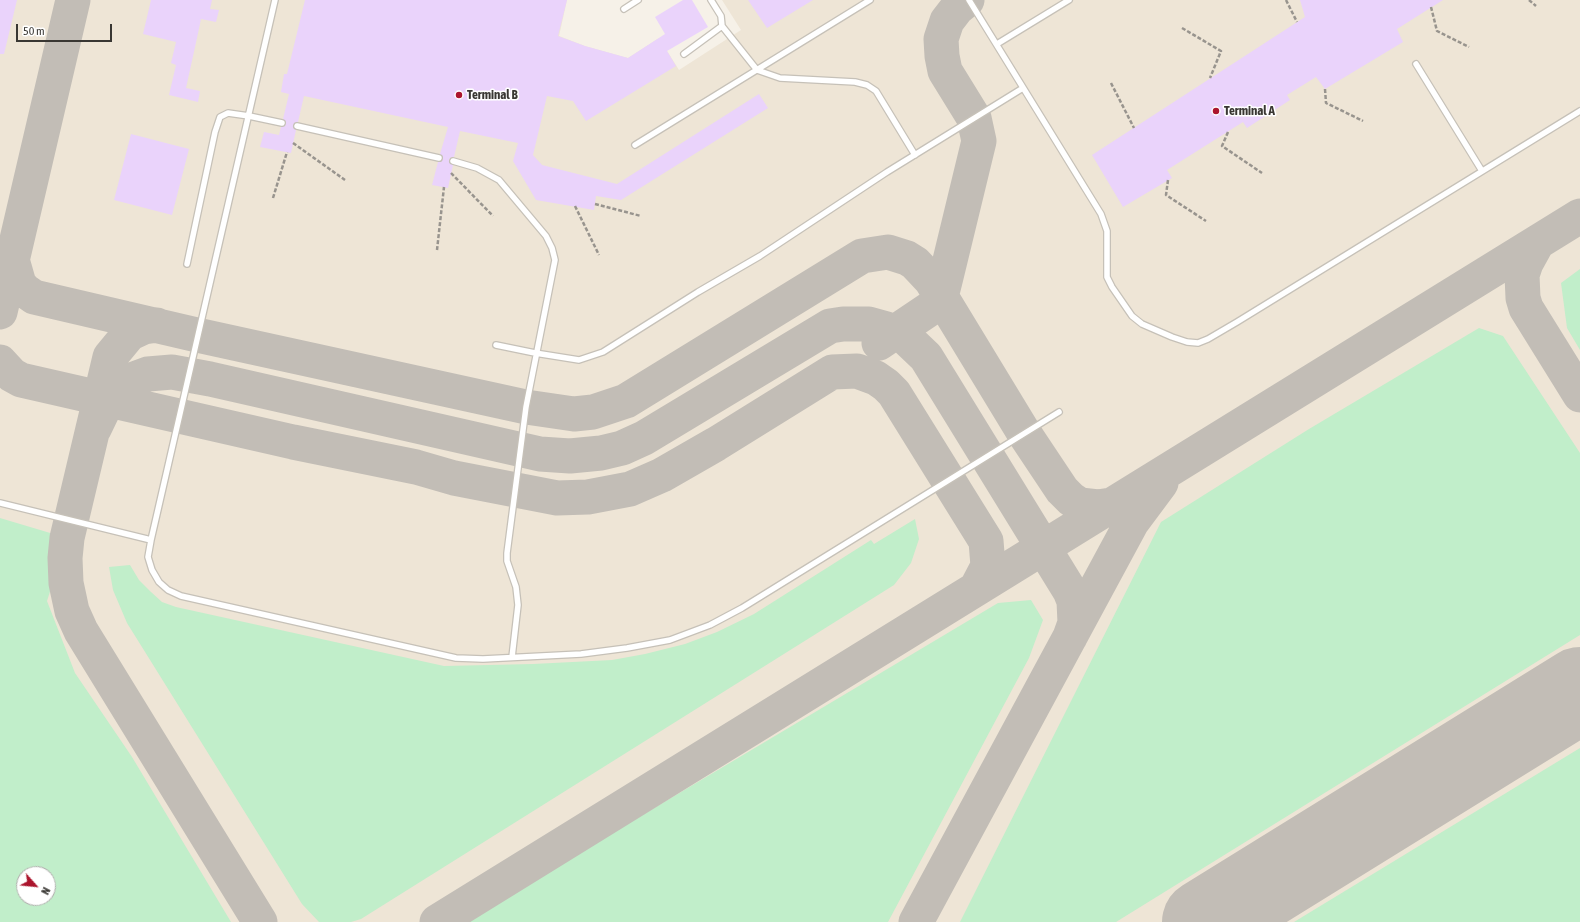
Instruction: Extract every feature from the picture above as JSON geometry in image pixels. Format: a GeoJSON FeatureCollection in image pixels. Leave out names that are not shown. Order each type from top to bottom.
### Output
{"type":"FeatureCollection","features":[{"type":"Feature","properties":{"kind":"lane"},"geometry":{"type":"LineString","coordinates":[[275,0],[148,557],[152,570],[159,582],[181,596],[432,654],[456,658],[581,654],[627,648],[670,640],[710,625],[742,608],[1059,412]]}},
{"type":"Feature","properties":{"kind":"lane"},"geometry":{"type":"LineString","coordinates":[[624,9],[638,0]]}},
{"type":"Feature","properties":{"kind":"lane"},"geometry":{"type":"LineString","coordinates":[[711,0],[721,16],[722,26],[757,70],[780,78],[855,82],[867,85],[876,91],[915,155]]}},
{"type":"Feature","properties":{"kind":"lane"},"geometry":{"type":"LineString","coordinates":[[635,145],[870,0]]}},
{"type":"Feature","properties":{"kind":"lane"},"geometry":{"type":"LineString","coordinates":[[969,0],[1101,214],[1107,230],[1107,277],[1116,292],[1132,316],[1142,324],[1187,342],[1198,343],[1219,333],[1580,111]]}},
{"type":"Feature","properties":{"kind":"lane"},"geometry":{"type":"LineString","coordinates":[[997,44],[1069,0]]}},
{"type":"Feature","properties":{"kind":"lane"},"geometry":{"type":"LineString","coordinates":[[684,54],[722,26]]}},
{"type":"Feature","properties":{"kind":"lane"},"geometry":{"type":"LineString","coordinates":[[1416,64],[1482,171]]}},
{"type":"Feature","properties":{"kind":"lane"},"geometry":{"type":"LineString","coordinates":[[496,345],[579,360],[603,352],[698,292],[760,256],[915,155],[1023,88]]}},
{"type":"Feature","properties":{"kind":"lane"},"geometry":{"type":"LineString","coordinates":[[187,264],[215,132],[220,117],[228,113],[282,123]]}},
{"type":"Feature","properties":{"kind":"lane"},"geometry":{"type":"LineString","coordinates":[[297,126],[439,158]]}},
{"type":"Feature","properties":{"kind":"lane"},"geometry":{"type":"LineString","coordinates":[[453,162],[477,168],[499,180],[546,236],[552,248],[555,260],[535,353],[526,407],[507,561],[516,587],[518,606],[512,657]]}},
{"type":"Feature","properties":{"kind":"lane"},"geometry":{"type":"LineString","coordinates":[[0,503],[151,540]]}},
{"type":"Feature","properties":{"kind":"path"},"geometry":{"type":"LineString","coordinates":[[1286,0],[1297,22]]}},
{"type":"Feature","properties":{"kind":"path"},"geometry":{"type":"LineString","coordinates":[[1529,0],[1536,6]]}},
{"type":"Feature","properties":{"kind":"path"},"geometry":{"type":"LineString","coordinates":[[1431,7],[1437,31],[1469,47]]}},
{"type":"Feature","properties":{"kind":"path"},"geometry":{"type":"LineString","coordinates":[[1182,28],[1221,50],[1210,78]]}},
{"type":"Feature","properties":{"kind":"path"},"geometry":{"type":"LineString","coordinates":[[1111,83],[1134,128]]}},
{"type":"Feature","properties":{"kind":"path"},"geometry":{"type":"LineString","coordinates":[[1325,89],[1326,103],[1363,121]]}},
{"type":"Feature","properties":{"kind":"path"},"geometry":{"type":"LineString","coordinates":[[1228,132],[1222,146],[1262,173]]}},
{"type":"Feature","properties":{"kind":"path"},"geometry":{"type":"LineString","coordinates":[[293,143],[345,180]]}},
{"type":"Feature","properties":{"kind":"path"},"geometry":{"type":"LineString","coordinates":[[273,198],[287,152]]}},
{"type":"Feature","properties":{"kind":"path"},"geometry":{"type":"LineString","coordinates":[[451,173],[493,216]]}},
{"type":"Feature","properties":{"kind":"path"},"geometry":{"type":"LineString","coordinates":[[1168,180],[1166,195],[1206,221]]}},
{"type":"Feature","properties":{"kind":"path"},"geometry":{"type":"LineString","coordinates":[[437,250],[444,187]]}},
{"type":"Feature","properties":{"kind":"path"},"geometry":{"type":"LineString","coordinates":[[595,204],[641,216]]}},
{"type":"Feature","properties":{"kind":"path"},"geometry":{"type":"LineString","coordinates":[[575,206],[599,255]]}},
{"type":"Feature","properties":{"kind":"shaded area"},"geometry":{"type":"Polygon","coordinates":[[[0,0],[567,0],[559,36],[585,46],[628,58],[659,38],[679,70],[741,30],[722,0],[1580,0],[1580,922],[0,922],[0,0]]]}},
{"type":"Feature","properties":{"kind":"green space"},"geometry":{"type":"Polygon","coordinates":[[[1580,269],[1580,350],[1567,328],[1561,283],[1580,269]]]}},
{"type":"Feature","properties":{"kind":"green space"},"geometry":{"type":"Polygon","coordinates":[[[1479,328],[1503,336],[1580,453],[1580,635],[1116,922],[960,922],[1161,522],[1309,429],[1479,328]]]}},
{"type":"Feature","properties":{"kind":"green space"},"geometry":{"type":"Polygon","coordinates":[[[0,518],[67,538],[47,601],[75,673],[132,757],[231,922],[0,922],[0,518]]]}},
{"type":"Feature","properties":{"kind":"green space"},"geometry":{"type":"Polygon","coordinates":[[[915,519],[919,539],[911,563],[894,585],[361,919],[351,922],[319,922],[302,904],[127,623],[113,590],[109,567],[130,565],[139,580],[151,592],[162,602],[176,607],[444,666],[612,660],[645,654],[685,644],[717,632],[754,614],[871,540],[874,544],[915,519]]]}},
{"type":"Feature","properties":{"kind":"green space"},"geometry":{"type":"Polygon","coordinates":[[[1031,600],[1043,620],[1029,658],[888,922],[463,922],[998,603],[1031,600]]]}},
{"type":"Feature","properties":{"kind":"green space"},"geometry":{"type":"Polygon","coordinates":[[[1580,748],[1580,922],[1294,922],[1580,748]]]}},
{"type":"Feature","properties":{"kind":"building"},"geometry":{"type":"Polygon","coordinates":[[[0,0],[17,0],[4,54],[0,54],[0,0]]]}},
{"type":"Feature","properties":{"kind":"building"},"geometry":{"type":"Polygon","coordinates":[[[151,0],[212,0],[210,9],[219,10],[216,22],[201,19],[186,88],[200,91],[198,102],[169,95],[176,65],[171,63],[176,42],[143,34],[151,0]]]}},
{"type":"Feature","properties":{"kind":"building","name":"Terminal B"},"geometry":{"type":"Polygon","coordinates":[[[305,0],[567,0],[558,36],[585,46],[628,58],[665,34],[655,17],[683,0],[692,0],[708,27],[667,51],[676,66],[586,121],[573,101],[547,96],[533,155],[542,165],[617,184],[759,94],[768,108],[621,200],[596,196],[594,210],[536,200],[513,161],[518,143],[460,131],[454,157],[450,158],[449,160],[453,165],[448,188],[432,185],[438,162],[443,159],[440,154],[448,127],[304,96],[298,122],[293,125],[296,130],[291,153],[260,147],[264,132],[279,135],[281,127],[286,124],[283,119],[289,94],[281,92],[284,74],[287,74],[305,0]]]}},
{"type":"Feature","properties":{"kind":"building"},"geometry":{"type":"Polygon","coordinates":[[[748,0],[813,0],[767,28],[748,0]]]}},
{"type":"Feature","properties":{"kind":"building","name":"Terminal A"},"geometry":{"type":"Polygon","coordinates":[[[1300,0],[1443,0],[1397,29],[1403,42],[1325,89],[1316,77],[1287,95],[1290,100],[1247,128],[1243,122],[1167,170],[1172,178],[1123,207],[1092,155],[1305,17],[1300,0]]]}},
{"type":"Feature","properties":{"kind":"building"},"geometry":{"type":"Polygon","coordinates":[[[131,134],[189,149],[172,215],[114,200],[131,134]]]}},
{"type":"Feature","properties":{"kind":"taxiway"},"geometry":{"type":"LineString","coordinates":[[0,312],[73,0]]}},
{"type":"Feature","properties":{"kind":"taxiway"},"geometry":{"type":"LineString","coordinates":[[879,343],[931,308],[941,297],[979,141],[974,118],[945,71],[942,56],[941,39],[947,21],[957,8],[967,0]]}},
{"type":"Feature","properties":{"kind":"taxiway"},"geometry":{"type":"LineString","coordinates":[[437,922],[1580,216]]}},
{"type":"Feature","properties":{"kind":"taxiway"},"geometry":{"type":"LineString","coordinates":[[1537,243],[1526,263],[1522,275],[1523,298],[1526,308],[1580,395]]}},
{"type":"Feature","properties":{"kind":"taxiway"},"geometry":{"type":"LineString","coordinates":[[13,263],[19,284],[24,290],[34,297],[197,335],[526,407],[574,414],[593,412],[626,401],[862,256],[888,252],[907,258],[915,263],[931,280],[1024,433],[1062,490],[1080,505],[1098,507],[1111,505]]}},
{"type":"Feature","properties":{"kind":"taxiway"},"geometry":{"type":"LineString","coordinates":[[94,429],[108,400],[129,381],[148,374],[172,372],[210,379],[540,454],[570,456],[601,453],[622,448],[644,438],[830,326],[843,324],[869,324],[887,329],[905,337],[926,357],[1070,591],[1074,601],[1075,623],[1070,637]]}},
{"type":"Feature","properties":{"kind":"taxiway"},"geometry":{"type":"LineString","coordinates":[[157,325],[144,327],[129,334],[110,357],[67,538],[65,558],[66,583],[72,611],[81,631],[260,922]]}},
{"type":"Feature","properties":{"kind":"taxiway"},"geometry":{"type":"LineString","coordinates":[[0,362],[12,375],[21,380],[293,442],[416,467],[454,478],[557,498],[588,497],[630,489],[662,475],[716,444],[832,372],[857,371],[876,378],[894,393],[986,541],[988,566],[977,587]]}},
{"type":"Feature","properties":{"kind":"taxiway"},"geometry":{"type":"LineString","coordinates":[[916,922],[1132,522],[1161,483]]}},
{"type":"Feature","properties":{"kind":"runway"},"geometry":{"type":"LineString","coordinates":[[1205,922],[1580,690]]}},
{"type":"Feature","properties":{"kind":"place","name":"Terminal B"},"geometry":{"type":"Point","coordinates":[459,95]}},
{"type":"Feature","properties":{"kind":"place","name":"Terminal A"},"geometry":{"type":"Point","coordinates":[1216,111]}}]}
